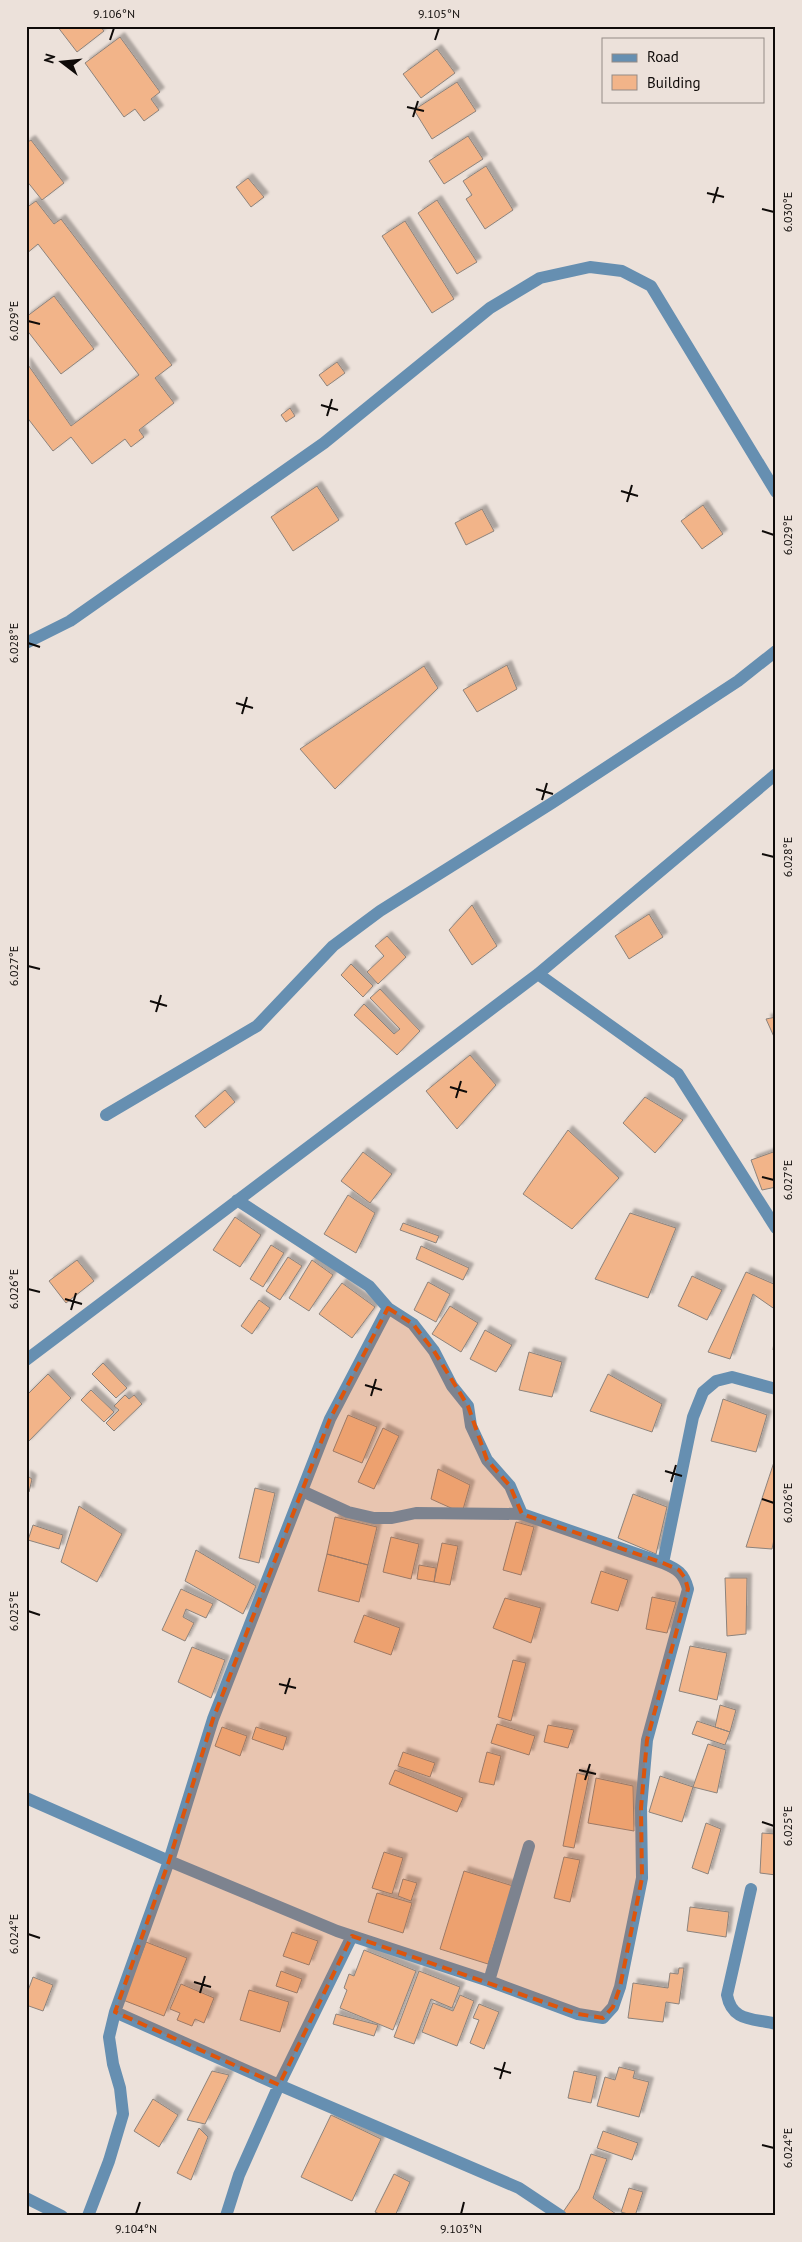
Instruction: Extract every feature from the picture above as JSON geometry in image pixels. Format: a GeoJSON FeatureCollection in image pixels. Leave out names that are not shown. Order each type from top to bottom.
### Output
{"type":"FeatureCollection","features":[{"type":"Feature","properties":{"kind":"street"},"geometry":{"type":"LineString","coordinates":[[26,643],[70,621],[324,443],[490,308],[540,278],[590,267],[622,271],[651,286],[776,492]]}},
{"type":"Feature","properties":{"kind":"street"},"geometry":{"type":"LineString","coordinates":[[106,1115],[257,1026],[333,946],[380,911],[738,682],[776,651]]}},
{"type":"Feature","properties":{"kind":"street"},"geometry":{"type":"LineString","coordinates":[[26,1360],[538,974],[776,774]]}},
{"type":"Feature","properties":{"kind":"street"},"geometry":{"type":"LineString","coordinates":[[538,974],[678,1074],[776,1228]]}},
{"type":"Feature","properties":{"kind":"street"},"geometry":{"type":"LineString","coordinates":[[237,1200],[369,1286],[388,1308],[413,1324],[434,1351],[452,1386],[468,1406],[474,1432],[487,1460],[510,1486],[522,1514]]}},
{"type":"Feature","properties":{"kind":"street"},"geometry":{"type":"LineString","coordinates":[[88,2216],[109,2161],[123,2114],[120,2088],[113,2064],[109,2037],[115,2012],[169,1862],[213,1720],[330,1419],[388,1308]]}},
{"type":"Feature","properties":{"kind":"street"},"geometry":{"type":"LineString","coordinates":[[663,1563],[693,1417],[703,1392],[716,1381],[732,1377],[776,1390]]}},
{"type":"Feature","properties":{"kind":"street"},"geometry":{"type":"LineString","coordinates":[[26,1798],[169,1862],[352,1936],[489,1981],[592,2018],[603,2018],[613,2007],[620,1988],[642,1878],[641,1808],[647,1740],[688,1589],[685,1578],[679,1570],[663,1563],[522,1514],[416,1513],[392,1518],[374,1518],[348,1512],[302,1491]]}},
{"type":"Feature","properties":{"kind":"street"},"geometry":{"type":"LineString","coordinates":[[489,1981],[529,1846]]}},
{"type":"Feature","properties":{"kind":"street"},"geometry":{"type":"LineString","coordinates":[[751,1889],[727,1995],[729,2007],[739,2016],[776,2024]]}},
{"type":"Feature","properties":{"kind":"street"},"geometry":{"type":"LineString","coordinates":[[226,2216],[239,2175],[279,2084],[352,1936]]}},
{"type":"Feature","properties":{"kind":"street"},"geometry":{"type":"LineString","coordinates":[[115,2012],[519,2188],[560,2216]]}},
{"type":"Feature","properties":{"kind":"street"},"geometry":{"type":"LineString","coordinates":[[26,2198],[62,2216]]}},
{"type":"Feature","properties":{"kind":"highlighted area"},"geometry":{"type":"Polygon","coordinates":[[[388,1308],[413,1324],[434,1351],[468,1406],[487,1460],[510,1486],[522,1514],[663,1563],[679,1570],[685,1578],[688,1589],[647,1740],[641,1808],[642,1878],[620,1987],[613,2007],[603,2018],[578,2014],[352,1936],[279,2085],[115,2012],[169,1861],[213,1719],[330,1419],[388,1308]]]}},
{"type":"Feature","properties":{"kind":"building"},"geometry":{"type":"Polygon","coordinates":[[[57,26],[100,26],[104,31],[77,52],[57,26]]]}},
{"type":"Feature","properties":{"kind":"building"},"geometry":{"type":"Polygon","coordinates":[[[120,37],[160,92],[151,99],[159,110],[144,121],[135,109],[124,117],[85,63],[120,37]]]}},
{"type":"Feature","properties":{"kind":"building"},"geometry":{"type":"Polygon","coordinates":[[[437,49],[455,73],[421,98],[403,74],[437,49]]]}},
{"type":"Feature","properties":{"kind":"building"},"geometry":{"type":"Polygon","coordinates":[[[457,82],[476,111],[432,139],[414,110],[457,82]]]}},
{"type":"Feature","properties":{"kind":"building"},"geometry":{"type":"Polygon","coordinates":[[[468,136],[483,159],[444,184],[429,161],[468,136]]]}},
{"type":"Feature","properties":{"kind":"building"},"geometry":{"type":"Polygon","coordinates":[[[31,140],[64,183],[42,200],[26,180],[26,143],[31,140]]]}},
{"type":"Feature","properties":{"kind":"building"},"geometry":{"type":"Polygon","coordinates":[[[486,166],[513,210],[485,229],[466,199],[472,195],[463,181],[486,166]]]}},
{"type":"Feature","properties":{"kind":"building"},"geometry":{"type":"Polygon","coordinates":[[[248,178],[264,197],[251,207],[236,187],[248,178]]]}},
{"type":"Feature","properties":{"kind":"building"},"geometry":{"type":"Polygon","coordinates":[[[437,200],[477,262],[457,274],[418,213],[437,200]]]}},
{"type":"Feature","properties":{"kind":"building"},"geometry":{"type":"Polygon","coordinates":[[[36,201],[54,224],[61,219],[172,365],[155,378],[174,403],[139,430],[144,437],[131,447],[125,439],[92,464],[71,437],[53,451],[26,416],[26,362],[71,426],[139,375],[38,244],[26,254],[26,208],[36,201]]]}},
{"type":"Feature","properties":{"kind":"building"},"geometry":{"type":"Polygon","coordinates":[[[405,221],[454,299],[432,313],[382,236],[405,221]]]}},
{"type":"Feature","properties":{"kind":"building"},"geometry":{"type":"Polygon","coordinates":[[[54,296],[94,349],[61,374],[26,329],[26,317],[54,296]]]}},
{"type":"Feature","properties":{"kind":"building"},"geometry":{"type":"Polygon","coordinates":[[[337,362],[345,373],[327,386],[319,375],[337,362]]]}},
{"type":"Feature","properties":{"kind":"building"},"geometry":{"type":"Polygon","coordinates":[[[290,408],[295,416],[286,422],[281,415],[290,408]]]}},
{"type":"Feature","properties":{"kind":"building"},"geometry":{"type":"Polygon","coordinates":[[[317,486],[339,520],[293,551],[271,517],[317,486]]]}},
{"type":"Feature","properties":{"kind":"building"},"geometry":{"type":"Polygon","coordinates":[[[703,505],[723,534],[702,549],[681,521],[703,505]]]}},
{"type":"Feature","properties":{"kind":"building"},"geometry":{"type":"Polygon","coordinates":[[[482,509],[494,531],[466,545],[455,523],[482,509]]]}},
{"type":"Feature","properties":{"kind":"building"},"geometry":{"type":"Polygon","coordinates":[[[507,665],[517,689],[477,712],[463,690],[507,665]]]}},
{"type":"Feature","properties":{"kind":"building"},"geometry":{"type":"Polygon","coordinates":[[[424,666],[438,688],[335,789],[300,749],[424,666]]]}},
{"type":"Feature","properties":{"kind":"building"},"geometry":{"type":"Polygon","coordinates":[[[472,905],[497,946],[472,965],[449,930],[472,905]]]}},
{"type":"Feature","properties":{"kind":"building"},"geometry":{"type":"Polygon","coordinates":[[[649,914],[663,937],[629,959],[615,936],[649,914]]]}},
{"type":"Feature","properties":{"kind":"building"},"geometry":{"type":"Polygon","coordinates":[[[387,936],[406,957],[378,984],[367,972],[384,956],[375,946],[387,936]]]}},
{"type":"Feature","properties":{"kind":"building"},"geometry":{"type":"Polygon","coordinates":[[[351,964],[373,986],[363,997],[341,975],[351,964]]]}},
{"type":"Feature","properties":{"kind":"building"},"geometry":{"type":"Polygon","coordinates":[[[380,989],[420,1031],[397,1055],[354,1015],[364,1004],[394,1034],[400,1029],[370,998],[380,989]]]}},
{"type":"Feature","properties":{"kind":"building"},"geometry":{"type":"Polygon","coordinates":[[[776,1017],[776,1039],[775,1039],[766,1019],[776,1017]]]}},
{"type":"Feature","properties":{"kind":"building"},"geometry":{"type":"Polygon","coordinates":[[[470,1055],[496,1085],[457,1129],[426,1091],[470,1055]]]}},
{"type":"Feature","properties":{"kind":"building"},"geometry":{"type":"Polygon","coordinates":[[[225,1090],[235,1102],[205,1128],[195,1116],[225,1090]]]}},
{"type":"Feature","properties":{"kind":"building"},"geometry":{"type":"Polygon","coordinates":[[[645,1097],[683,1120],[655,1153],[623,1123],[645,1097]]]}},
{"type":"Feature","properties":{"kind":"building"},"geometry":{"type":"Polygon","coordinates":[[[568,1130],[619,1178],[572,1229],[523,1194],[568,1130]]]}},
{"type":"Feature","properties":{"kind":"building"},"geometry":{"type":"Polygon","coordinates":[[[776,1151],[776,1187],[762,1190],[751,1160],[776,1151]]]}},
{"type":"Feature","properties":{"kind":"building"},"geometry":{"type":"Polygon","coordinates":[[[363,1152],[392,1174],[370,1203],[341,1181],[363,1152]]]}},
{"type":"Feature","properties":{"kind":"building"},"geometry":{"type":"Polygon","coordinates":[[[348,1195],[375,1213],[356,1253],[324,1234],[348,1195]]]}},
{"type":"Feature","properties":{"kind":"building"},"geometry":{"type":"Polygon","coordinates":[[[630,1213],[676,1228],[648,1298],[595,1279],[630,1213]]]}},
{"type":"Feature","properties":{"kind":"building"},"geometry":{"type":"Polygon","coordinates":[[[235,1217],[261,1235],[240,1267],[213,1250],[235,1217]]]}},
{"type":"Feature","properties":{"kind":"building"},"geometry":{"type":"Polygon","coordinates":[[[403,1223],[439,1236],[436,1243],[400,1230],[403,1223]]]}},
{"type":"Feature","properties":{"kind":"building"},"geometry":{"type":"Polygon","coordinates":[[[271,1245],[284,1253],[263,1287],[250,1279],[271,1245]]]}},
{"type":"Feature","properties":{"kind":"building"},"geometry":{"type":"Polygon","coordinates":[[[421,1246],[469,1268],[463,1280],[416,1259],[421,1246]]]}},
{"type":"Feature","properties":{"kind":"building"},"geometry":{"type":"Polygon","coordinates":[[[288,1257],[302,1266],[280,1300],[266,1291],[288,1257]]]}},
{"type":"Feature","properties":{"kind":"building"},"geometry":{"type":"Polygon","coordinates":[[[77,1260],[94,1281],[66,1303],[49,1281],[77,1260]]]}},
{"type":"Feature","properties":{"kind":"building"},"geometry":{"type":"Polygon","coordinates":[[[312,1260],[333,1275],[309,1311],[289,1298],[312,1260]]]}},
{"type":"Feature","properties":{"kind":"building"},"geometry":{"type":"Polygon","coordinates":[[[746,1272],[776,1285],[776,1310],[753,1294],[730,1359],[708,1352],[746,1272]]]}},
{"type":"Feature","properties":{"kind":"building"},"geometry":{"type":"Polygon","coordinates":[[[692,1276],[722,1290],[707,1320],[678,1306],[692,1276]]]}},
{"type":"Feature","properties":{"kind":"building"},"geometry":{"type":"Polygon","coordinates":[[[428,1282],[450,1294],[436,1322],[414,1310],[428,1282]]]}},
{"type":"Feature","properties":{"kind":"building"},"geometry":{"type":"Polygon","coordinates":[[[342,1283],[375,1307],[352,1338],[319,1314],[342,1283]]]}},
{"type":"Feature","properties":{"kind":"building"},"geometry":{"type":"Polygon","coordinates":[[[259,1300],[270,1308],[252,1334],[241,1326],[259,1300]]]}},
{"type":"Feature","properties":{"kind":"building"},"geometry":{"type":"Polygon","coordinates":[[[450,1306],[478,1323],[461,1352],[432,1334],[450,1306]]]}},
{"type":"Feature","properties":{"kind":"building"},"geometry":{"type":"Polygon","coordinates":[[[776,1325],[776,1350],[773,1350],[776,1325]]]}},
{"type":"Feature","properties":{"kind":"building"},"geometry":{"type":"Polygon","coordinates":[[[485,1330],[512,1345],[496,1372],[470,1359],[485,1330]]]}},
{"type":"Feature","properties":{"kind":"building"},"geometry":{"type":"Polygon","coordinates":[[[529,1352],[562,1362],[552,1397],[519,1390],[529,1352]]]}},
{"type":"Feature","properties":{"kind":"building"},"geometry":{"type":"Polygon","coordinates":[[[103,1363],[127,1388],[116,1398],[92,1374],[103,1363]]]}},
{"type":"Feature","properties":{"kind":"building"},"geometry":{"type":"Polygon","coordinates":[[[48,1374],[71,1398],[26,1444],[26,1396],[48,1374]]]}},
{"type":"Feature","properties":{"kind":"building"},"geometry":{"type":"Polygon","coordinates":[[[608,1374],[662,1404],[652,1432],[590,1411],[608,1374]]]}},
{"type":"Feature","properties":{"kind":"building"},"geometry":{"type":"Polygon","coordinates":[[[91,1390],[114,1412],[104,1422],[81,1400],[91,1390]]]}},
{"type":"Feature","properties":{"kind":"building"},"geometry":{"type":"Polygon","coordinates":[[[125,1395],[129,1399],[134,1395],[142,1404],[114,1431],[106,1423],[119,1410],[114,1406],[125,1395]]]}},
{"type":"Feature","properties":{"kind":"building"},"geometry":{"type":"Polygon","coordinates":[[[723,1399],[767,1415],[756,1452],[711,1441],[723,1399]]]}},
{"type":"Feature","properties":{"kind":"building"},"geometry":{"type":"Polygon","coordinates":[[[348,1415],[377,1427],[362,1463],[333,1451],[348,1415]]]}},
{"type":"Feature","properties":{"kind":"building"},"geometry":{"type":"Polygon","coordinates":[[[383,1428],[399,1436],[374,1489],[358,1482],[383,1428]]]}},
{"type":"Feature","properties":{"kind":"building"},"geometry":{"type":"Polygon","coordinates":[[[775,1459],[776,1530],[772,1549],[746,1547],[775,1459]]]}},
{"type":"Feature","properties":{"kind":"building"},"geometry":{"type":"Polygon","coordinates":[[[438,1469],[470,1485],[462,1513],[431,1499],[438,1469]]]}},
{"type":"Feature","properties":{"kind":"building"},"geometry":{"type":"Polygon","coordinates":[[[26,1475],[32,1479],[29,1492],[26,1491],[26,1475]]]}},
{"type":"Feature","properties":{"kind":"building"},"geometry":{"type":"Polygon","coordinates":[[[255,1488],[275,1493],[259,1563],[239,1558],[255,1488]]]}},
{"type":"Feature","properties":{"kind":"building"},"geometry":{"type":"Polygon","coordinates":[[[633,1494],[667,1507],[656,1554],[618,1538],[633,1494]]]}},
{"type":"Feature","properties":{"kind":"building"},"geometry":{"type":"Polygon","coordinates":[[[79,1506],[122,1534],[97,1582],[61,1562],[79,1506]]]}},
{"type":"Feature","properties":{"kind":"building"},"geometry":{"type":"Polygon","coordinates":[[[335,1517],[377,1527],[368,1565],[327,1554],[335,1517]]]}},
{"type":"Feature","properties":{"kind":"building"},"geometry":{"type":"Polygon","coordinates":[[[516,1522],[534,1527],[521,1575],[503,1570],[516,1522]]]}},
{"type":"Feature","properties":{"kind":"building"},"geometry":{"type":"Polygon","coordinates":[[[33,1525],[63,1535],[59,1549],[28,1540],[33,1525]]]}},
{"type":"Feature","properties":{"kind":"building"},"geometry":{"type":"Polygon","coordinates":[[[391,1537],[419,1544],[411,1579],[383,1572],[391,1537]]]}},
{"type":"Feature","properties":{"kind":"building"},"geometry":{"type":"Polygon","coordinates":[[[442,1543],[458,1546],[450,1585],[434,1582],[442,1543]]]}},
{"type":"Feature","properties":{"kind":"building"},"geometry":{"type":"Polygon","coordinates":[[[196,1550],[256,1586],[243,1614],[185,1581],[196,1550]]]}},
{"type":"Feature","properties":{"kind":"building"},"geometry":{"type":"Polygon","coordinates":[[[327,1554],[368,1565],[359,1602],[318,1591],[327,1554]]]}},
{"type":"Feature","properties":{"kind":"building"},"geometry":{"type":"Polygon","coordinates":[[[419,1565],[436,1568],[434,1582],[417,1579],[419,1565]]]}},
{"type":"Feature","properties":{"kind":"building"},"geometry":{"type":"Polygon","coordinates":[[[601,1571],[628,1580],[618,1611],[591,1603],[601,1571]]]}},
{"type":"Feature","properties":{"kind":"building"},"geometry":{"type":"Polygon","coordinates":[[[725,1578],[747,1578],[746,1634],[727,1636],[725,1578]]]}},
{"type":"Feature","properties":{"kind":"building"},"geometry":{"type":"Polygon","coordinates":[[[181,1589],[213,1604],[206,1618],[186,1609],[183,1617],[194,1623],[185,1641],[162,1630],[181,1589]]]}},
{"type":"Feature","properties":{"kind":"building"},"geometry":{"type":"Polygon","coordinates":[[[652,1597],[676,1602],[667,1633],[646,1629],[652,1597]]]}},
{"type":"Feature","properties":{"kind":"building"},"geometry":{"type":"Polygon","coordinates":[[[505,1598],[541,1608],[531,1643],[493,1628],[505,1598]]]}},
{"type":"Feature","properties":{"kind":"building"},"geometry":{"type":"Polygon","coordinates":[[[364,1615],[400,1628],[391,1655],[354,1642],[364,1615]]]}},
{"type":"Feature","properties":{"kind":"building"},"geometry":{"type":"Polygon","coordinates":[[[690,1646],[727,1653],[717,1700],[679,1691],[690,1646]]]}},
{"type":"Feature","properties":{"kind":"building"},"geometry":{"type":"Polygon","coordinates":[[[192,1647],[225,1660],[211,1698],[178,1682],[192,1647]]]}},
{"type":"Feature","properties":{"kind":"building"},"geometry":{"type":"Polygon","coordinates":[[[513,1660],[526,1663],[511,1721],[498,1717],[513,1660]]]}},
{"type":"Feature","properties":{"kind":"building"},"geometry":{"type":"Polygon","coordinates":[[[720,1705],[736,1710],[730,1732],[715,1727],[720,1705]]]}},
{"type":"Feature","properties":{"kind":"building"},"geometry":{"type":"Polygon","coordinates":[[[697,1721],[730,1732],[725,1745],[692,1734],[697,1721]]]}},
{"type":"Feature","properties":{"kind":"building"},"geometry":{"type":"Polygon","coordinates":[[[497,1724],[535,1736],[529,1755],[491,1743],[497,1724]]]}},
{"type":"Feature","properties":{"kind":"building"},"geometry":{"type":"Polygon","coordinates":[[[548,1725],[574,1730],[568,1748],[544,1742],[548,1725]]]}},
{"type":"Feature","properties":{"kind":"building"},"geometry":{"type":"Polygon","coordinates":[[[222,1727],[247,1736],[240,1756],[215,1746],[222,1727]]]}},
{"type":"Feature","properties":{"kind":"building"},"geometry":{"type":"Polygon","coordinates":[[[256,1727],[287,1737],[283,1750],[252,1739],[256,1727]]]}},
{"type":"Feature","properties":{"kind":"building"},"geometry":{"type":"Polygon","coordinates":[[[708,1744],[726,1750],[717,1793],[693,1787],[708,1744]]]}},
{"type":"Feature","properties":{"kind":"building"},"geometry":{"type":"Polygon","coordinates":[[[403,1752],[435,1763],[430,1777],[398,1766],[403,1752]]]}},
{"type":"Feature","properties":{"kind":"building"},"geometry":{"type":"Polygon","coordinates":[[[487,1752],[501,1756],[494,1785],[479,1782],[487,1752]]]}},
{"type":"Feature","properties":{"kind":"building"},"geometry":{"type":"Polygon","coordinates":[[[395,1770],[463,1798],[457,1812],[389,1784],[395,1770]]]}},
{"type":"Feature","properties":{"kind":"building"},"geometry":{"type":"Polygon","coordinates":[[[577,1773],[589,1776],[574,1848],[563,1846],[577,1773]]]}},
{"type":"Feature","properties":{"kind":"building"},"geometry":{"type":"Polygon","coordinates":[[[660,1776],[693,1787],[682,1822],[649,1812],[660,1776]]]}},
{"type":"Feature","properties":{"kind":"building"},"geometry":{"type":"Polygon","coordinates":[[[596,1778],[633,1786],[634,1831],[588,1823],[596,1778]]]}},
{"type":"Feature","properties":{"kind":"building"},"geometry":{"type":"Polygon","coordinates":[[[706,1823],[721,1829],[708,1874],[692,1868],[706,1823]]]}},
{"type":"Feature","properties":{"kind":"building"},"geometry":{"type":"Polygon","coordinates":[[[762,1833],[776,1834],[776,1875],[760,1873],[762,1833]]]}},
{"type":"Feature","properties":{"kind":"building"},"geometry":{"type":"Polygon","coordinates":[[[384,1852],[403,1858],[392,1894],[372,1888],[384,1852]]]}},
{"type":"Feature","properties":{"kind":"building"},"geometry":{"type":"Polygon","coordinates":[[[564,1857],[580,1860],[570,1902],[554,1898],[564,1857]]]}},
{"type":"Feature","properties":{"kind":"building"},"geometry":{"type":"Polygon","coordinates":[[[464,1871],[513,1886],[488,1964],[440,1949],[464,1871]]]}},
{"type":"Feature","properties":{"kind":"building"},"geometry":{"type":"Polygon","coordinates":[[[403,1879],[417,1883],[411,1901],[398,1896],[403,1879]]]}},
{"type":"Feature","properties":{"kind":"building"},"geometry":{"type":"Polygon","coordinates":[[[377,1893],[412,1903],[403,1933],[368,1922],[377,1893]]]}},
{"type":"Feature","properties":{"kind":"building"},"geometry":{"type":"Polygon","coordinates":[[[690,1907],[729,1912],[726,1937],[687,1931],[690,1907]]]}},
{"type":"Feature","properties":{"kind":"building"},"geometry":{"type":"Polygon","coordinates":[[[292,1932],[318,1941],[309,1965],[283,1956],[292,1932]]]}},
{"type":"Feature","properties":{"kind":"building"},"geometry":{"type":"Polygon","coordinates":[[[146,1942],[187,1958],[164,2016],[123,2000],[146,1942]]]}},
{"type":"Feature","properties":{"kind":"building"},"geometry":{"type":"Polygon","coordinates":[[[364,1950],[416,1971],[393,2030],[340,2008],[347,1990],[344,1988],[349,1974],[354,1976],[364,1950]]]}},
{"type":"Feature","properties":{"kind":"building"},"geometry":{"type":"Polygon","coordinates":[[[679,1968],[684,1968],[679,2004],[666,2002],[663,2022],[628,2018],[633,1983],[668,1988],[670,1973],[678,1974],[679,1968]]]}},
{"type":"Feature","properties":{"kind":"building"},"geometry":{"type":"Polygon","coordinates":[[[281,1971],[302,1979],[297,1993],[276,1986],[281,1971]]]}},
{"type":"Feature","properties":{"kind":"building"},"geometry":{"type":"Polygon","coordinates":[[[419,1971],[460,1987],[452,2008],[431,1999],[414,2044],[394,2037],[419,1971]]]}},
{"type":"Feature","properties":{"kind":"building"},"geometry":{"type":"Polygon","coordinates":[[[33,1977],[53,1985],[43,2011],[26,2005],[26,1996],[33,1977]]]}},
{"type":"Feature","properties":{"kind":"building"},"geometry":{"type":"Polygon","coordinates":[[[181,1984],[214,1998],[204,2023],[195,2019],[192,2026],[177,2020],[180,2013],[170,2009],[181,1984]]]}},
{"type":"Feature","properties":{"kind":"building"},"geometry":{"type":"Polygon","coordinates":[[[249,1990],[289,2002],[280,2032],[240,2020],[249,1990]]]}},
{"type":"Feature","properties":{"kind":"building"},"geometry":{"type":"Polygon","coordinates":[[[460,1995],[474,2001],[457,2046],[422,2032],[433,2003],[453,2011],[460,1995]]]}},
{"type":"Feature","properties":{"kind":"building"},"geometry":{"type":"Polygon","coordinates":[[[479,2004],[499,2012],[484,2049],[470,2043],[479,2020],[473,2018],[479,2004]]]}},
{"type":"Feature","properties":{"kind":"building"},"geometry":{"type":"Polygon","coordinates":[[[336,2014],[378,2025],[374,2036],[333,2024],[336,2014]]]}},
{"type":"Feature","properties":{"kind":"building"},"geometry":{"type":"Polygon","coordinates":[[[619,2067],[635,2071],[633,2078],[649,2082],[639,2117],[597,2106],[605,2077],[615,2080],[619,2067]]]}},
{"type":"Feature","properties":{"kind":"building"},"geometry":{"type":"Polygon","coordinates":[[[212,2071],[229,2075],[205,2124],[187,2120],[212,2071]]]}},
{"type":"Feature","properties":{"kind":"building"},"geometry":{"type":"Polygon","coordinates":[[[574,2071],[597,2076],[591,2103],[568,2098],[574,2071]]]}},
{"type":"Feature","properties":{"kind":"building"},"geometry":{"type":"Polygon","coordinates":[[[153,2099],[178,2115],[159,2147],[134,2131],[153,2099]]]}},
{"type":"Feature","properties":{"kind":"building"},"geometry":{"type":"Polygon","coordinates":[[[331,2115],[381,2139],[352,2201],[301,2177],[331,2115]]]}},
{"type":"Feature","properties":{"kind":"building"},"geometry":{"type":"Polygon","coordinates":[[[199,2128],[208,2137],[191,2180],[177,2173],[199,2128]]]}},
{"type":"Feature","properties":{"kind":"building"},"geometry":{"type":"Polygon","coordinates":[[[603,2131],[638,2143],[632,2160],[597,2148],[603,2131]]]}},
{"type":"Feature","properties":{"kind":"building"},"geometry":{"type":"Polygon","coordinates":[[[591,2154],[607,2159],[593,2198],[619,2216],[568,2216],[563,2212],[579,2189],[591,2154]]]}},
{"type":"Feature","properties":{"kind":"building"},"geometry":{"type":"Polygon","coordinates":[[[394,2174],[410,2182],[395,2216],[383,2216],[375,2212],[394,2174]]]}},
{"type":"Feature","properties":{"kind":"building"},"geometry":{"type":"Polygon","coordinates":[[[629,2188],[643,2192],[635,2216],[621,2212],[629,2188]]]}}]}
